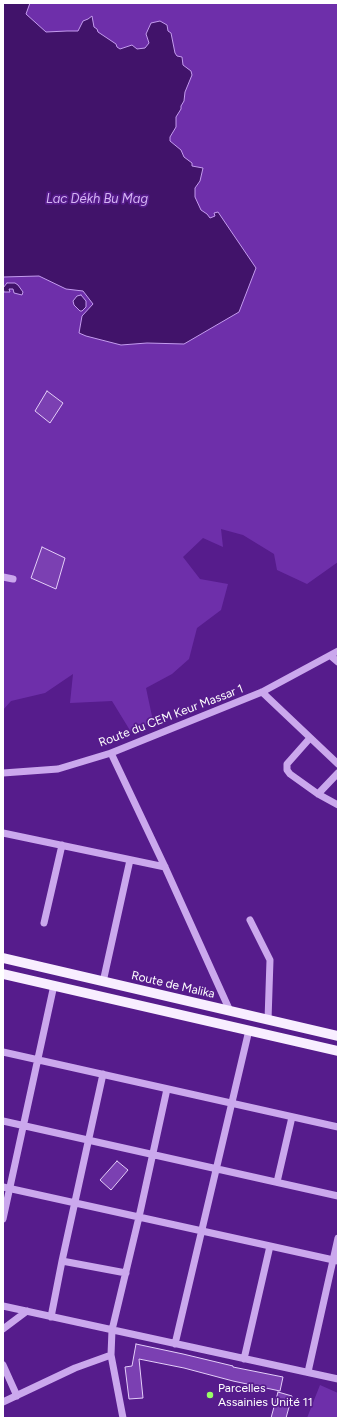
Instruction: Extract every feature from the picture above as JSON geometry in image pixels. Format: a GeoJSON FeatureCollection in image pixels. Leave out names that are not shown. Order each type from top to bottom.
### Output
{"type":"FeatureCollection","features":[{"type":"Feature","properties":{"kind":"main road","name":"Route de Malika"},"geometry":{"type":"LineString","coordinates":[[3,958],[338,1036]]}},
{"type":"Feature","properties":{"kind":"main road"},"geometry":{"type":"LineString","coordinates":[[3,974],[338,1051]]}},
{"type":"Feature","properties":{"kind":"street"},"geometry":{"type":"LineString","coordinates":[[3,577],[13,579]]}},
{"type":"Feature","properties":{"kind":"street","name":"Route du CEM Keur Massar 1"},"geometry":{"type":"LineString","coordinates":[[3,773],[58,770],[111,753],[262,692],[338,651]]}},
{"type":"Feature","properties":{"kind":"street"},"geometry":{"type":"LineString","coordinates":[[331,656],[338,662]]}},
{"type":"Feature","properties":{"kind":"street"},"geometry":{"type":"LineString","coordinates":[[262,692],[338,764]]}},
{"type":"Feature","properties":{"kind":"street"},"geometry":{"type":"LineString","coordinates":[[310,738],[287,764],[286,768],[290,774],[318,794],[338,805]]}},
{"type":"Feature","properties":{"kind":"street"},"geometry":{"type":"LineString","coordinates":[[111,753],[165,867],[230,1011]]}},
{"type":"Feature","properties":{"kind":"street"},"geometry":{"type":"LineString","coordinates":[[318,794],[338,774]]}},
{"type":"Feature","properties":{"kind":"street"},"geometry":{"type":"LineString","coordinates":[[3,833],[165,867]]}},
{"type":"Feature","properties":{"kind":"street"},"geometry":{"type":"LineString","coordinates":[[44,923],[62,845]]}},
{"type":"Feature","properties":{"kind":"street"},"geometry":{"type":"LineString","coordinates":[[102,982],[130,860]]}},
{"type":"Feature","properties":{"kind":"street"},"geometry":{"type":"LineString","coordinates":[[250,920],[270,960],[268,1020]]}},
{"type":"Feature","properties":{"kind":"street"},"geometry":{"type":"LineString","coordinates":[[3,1219],[6,1188],[24,1126],[54,985]]}},
{"type":"Feature","properties":{"kind":"street"},"geometry":{"type":"LineString","coordinates":[[175,1344],[249,1030]]}},
{"type":"Feature","properties":{"kind":"street"},"geometry":{"type":"LineString","coordinates":[[3,1052],[338,1127]]}},
{"type":"Feature","properties":{"kind":"street"},"geometry":{"type":"LineString","coordinates":[[51,1317],[103,1074]]}},
{"type":"Feature","properties":{"kind":"street"},"geometry":{"type":"LineString","coordinates":[[123,1418],[111,1355],[112,1330],[139,1217],[166,1089]]}},
{"type":"Feature","properties":{"kind":"street"},"geometry":{"type":"LineString","coordinates":[[277,1182],[292,1117]]}},
{"type":"Feature","properties":{"kind":"street"},"geometry":{"type":"LineString","coordinates":[[3,1121],[338,1196]]}},
{"type":"Feature","properties":{"kind":"street"},"geometry":{"type":"LineString","coordinates":[[6,1188],[336,1260]]}},
{"type":"Feature","properties":{"kind":"street"},"geometry":{"type":"LineString","coordinates":[[308,1372],[336,1260],[338,1238]]}},
{"type":"Feature","properties":{"kind":"street"},"geometry":{"type":"LineString","coordinates":[[244,1359],[270,1246]]}},
{"type":"Feature","properties":{"kind":"street"},"geometry":{"type":"LineString","coordinates":[[62,1261],[126,1273]]}},
{"type":"Feature","properties":{"kind":"street"},"geometry":{"type":"LineString","coordinates":[[3,1306],[338,1379]]}},
{"type":"Feature","properties":{"kind":"street"},"geometry":{"type":"LineString","coordinates":[[3,1329],[27,1311]]}},
{"type":"Feature","properties":{"kind":"street"},"geometry":{"type":"LineString","coordinates":[[3,1402],[75,1368],[111,1355]]}},
{"type":"Feature","properties":{"kind":"street"},"geometry":{"type":"LineString","coordinates":[[3,1365],[17,1396]]}},
{"type":"Feature","properties":{"kind":"shaded area"},"geometry":{"type":"Polygon","coordinates":[[[3,3],[338,3],[338,562],[307,584],[277,570],[274,554],[243,535],[221,529],[223,547],[203,538],[183,557],[200,579],[228,584],[221,610],[197,628],[189,659],[172,674],[146,688],[153,721],[131,732],[112,701],[70,703],[73,674],[45,693],[11,701],[3,710],[3,3]]]}},
{"type":"Feature","properties":{"kind":"shaded area"},"geometry":{"type":"Polygon","coordinates":[[[320,1385],[338,1393],[338,1418],[307,1418],[320,1385]]]}},
{"type":"Feature","properties":{"kind":"water","name":"Lac Dékh Bu Mag"},"geometry":{"type":"Polygon","coordinates":[[[3,3],[30,3],[26,14],[46,32],[78,31],[83,21],[92,16],[94,27],[98,32],[116,44],[120,49],[132,45],[137,49],[145,48],[149,43],[146,34],[151,23],[160,21],[167,25],[168,31],[171,33],[175,53],[177,56],[182,57],[183,65],[191,71],[192,75],[185,92],[181,109],[176,117],[176,127],[170,137],[170,141],[181,150],[184,157],[192,163],[192,166],[203,168],[200,181],[195,188],[195,197],[201,210],[210,218],[215,216],[214,213],[218,212],[256,268],[239,312],[184,344],[147,343],[121,345],[79,333],[82,316],[93,304],[83,291],[66,289],[39,276],[3,277],[3,3]]]}},
{"type":"Feature","properties":{"kind":"water"},"geometry":{"type":"Polygon","coordinates":[[[7,283],[15,283],[18,285],[23,292],[22,295],[14,293],[13,289],[9,289],[10,292],[4,292],[3,288],[7,283]]]}},
{"type":"Feature","properties":{"kind":"water"},"geometry":{"type":"Polygon","coordinates":[[[81,295],[86,301],[86,307],[80,311],[74,305],[73,301],[77,296],[81,295]]]}},
{"type":"Feature","properties":{"kind":"building"},"geometry":{"type":"Polygon","coordinates":[[[47,391],[63,403],[50,423],[35,411],[47,391]]]}},
{"type":"Feature","properties":{"kind":"building"},"geometry":{"type":"Polygon","coordinates":[[[42,547],[65,558],[56,589],[31,578],[42,547]]]}},
{"type":"Feature","properties":{"kind":"building"},"geometry":{"type":"Polygon","coordinates":[[[117,1161],[128,1170],[111,1190],[100,1180],[117,1161]]]}},
{"type":"Feature","properties":{"kind":"building"},"geometry":{"type":"Polygon","coordinates":[[[136,1344],[283,1377],[280,1391],[139,1359],[143,1398],[129,1399],[125,1367],[132,1366],[136,1344]]]}},
{"type":"Feature","properties":{"kind":"building"},"geometry":{"type":"Polygon","coordinates":[[[278,1392],[292,1396],[286,1418],[271,1418],[278,1392]]]}},
{"type":"Feature","properties":{"kind":"place","name":"Parcelles Assainies Unité 11"},"geometry":{"type":"Point","coordinates":[210,1395]}}]}
